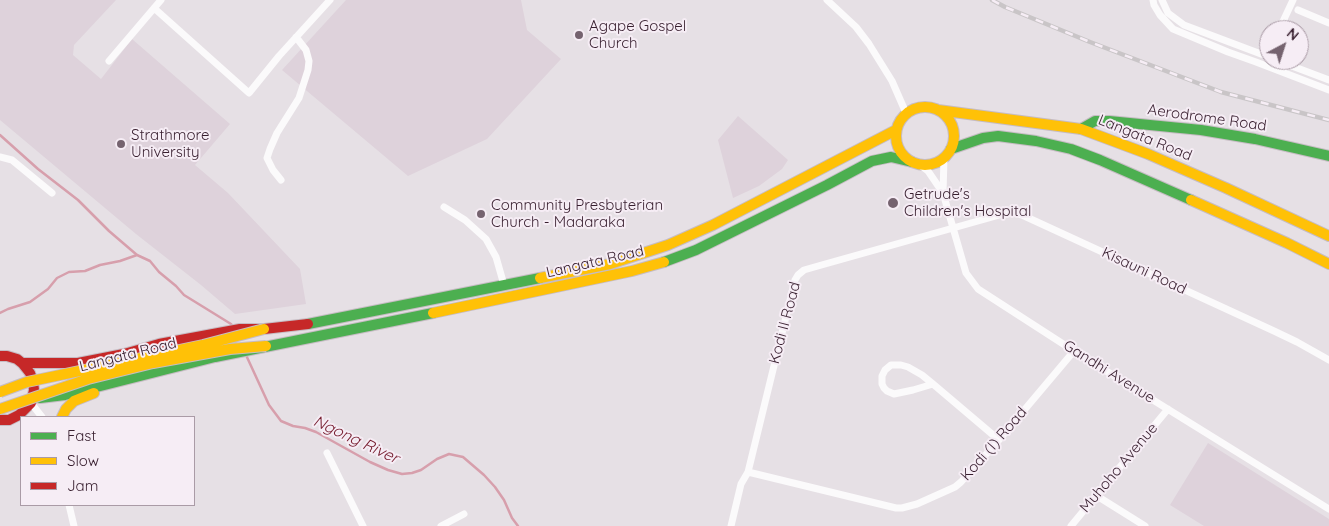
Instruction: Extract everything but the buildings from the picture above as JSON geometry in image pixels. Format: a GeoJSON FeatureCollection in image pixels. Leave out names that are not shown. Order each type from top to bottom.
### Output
{"type":"FeatureCollection","features":[{"type":"Feature","properties":{"kind":"main road"},"geometry":{"type":"LineString","coordinates":[[930,107],[945,115],[951,123],[954,132],[951,149],[944,158],[928,165],[916,163],[904,156],[899,149],[896,130],[906,113],[913,109],[930,107]]}},
{"type":"Feature","properties":{"kind":"main road","name":"Langata Road"},"geometry":{"type":"LineString","coordinates":[[938,110],[1081,129],[1148,154],[1329,236]]}},
{"type":"Feature","properties":{"kind":"main road","name":"Aerodrome Road"},"geometry":{"type":"LineString","coordinates":[[1081,129],[1095,121],[1109,121],[1201,130],[1255,139],[1329,156]]}},
{"type":"Feature","properties":{"kind":"main road","name":"Langata Road"},"geometry":{"type":"LineString","coordinates":[[0,392],[27,382],[203,345],[264,330],[315,323],[610,264],[668,245],[712,225],[896,130]]}},
{"type":"Feature","properties":{"kind":"main road"},"geometry":{"type":"LineString","coordinates":[[951,149],[983,138],[998,136],[1036,141],[1071,150],[1100,160],[1329,264]]}},
{"type":"Feature","properties":{"kind":"main road","name":"Langata Road"},"geometry":{"type":"LineString","coordinates":[[0,409],[88,379],[153,363],[230,349],[274,345],[632,271],[696,250],[872,161],[891,157],[916,163]]}},
{"type":"Feature","properties":{"kind":"main road","name":"Langata Road"},"geometry":{"type":"LineString","coordinates":[[0,356],[17,359],[22,363],[78,363],[124,354],[159,344],[240,329],[264,330]]}},
{"type":"Feature","properties":{"kind":"main road","name":"Langata Road"},"geometry":{"type":"LineString","coordinates":[[31,401],[72,393],[266,346]]}},
{"type":"Feature","properties":{"kind":"main road"},"geometry":{"type":"LineString","coordinates":[[0,420],[9,420],[20,416],[31,401],[34,390],[33,381],[30,373],[22,363]]}},
{"type":"Feature","properties":{"kind":"main road"},"geometry":{"type":"LineString","coordinates":[[62,416],[74,401],[129,378]]}},
{"type":"Feature","properties":{"kind":"street"},"geometry":{"type":"LineString","coordinates":[[109,61],[161,0]]}},
{"type":"Feature","properties":{"kind":"street"},"geometry":{"type":"LineString","coordinates":[[154,8],[249,93],[330,0]]}},
{"type":"Feature","properties":{"kind":"street"},"geometry":{"type":"LineString","coordinates":[[828,0],[856,27],[869,44],[895,87],[906,113]]}},
{"type":"Feature","properties":{"kind":"street"},"geometry":{"type":"LineString","coordinates":[[1153,0],[1160,15],[1173,29],[1259,63]]}},
{"type":"Feature","properties":{"kind":"street"},"geometry":{"type":"LineString","coordinates":[[1162,0],[1168,13],[1184,25],[1259,52]]}},
{"type":"Feature","properties":{"kind":"street"},"geometry":{"type":"LineString","coordinates":[[1284,20],[1293,0]]}},
{"type":"Feature","properties":{"kind":"street"},"geometry":{"type":"LineString","coordinates":[[1298,10],[1329,23]]}},
{"type":"Feature","properties":{"kind":"street"},"geometry":{"type":"LineString","coordinates":[[281,180],[267,158],[277,133],[299,98],[308,70],[309,61],[306,50],[296,37]]}},
{"type":"Feature","properties":{"kind":"street"},"geometry":{"type":"LineString","coordinates":[[1277,70],[1329,90]]}},
{"type":"Feature","properties":{"kind":"street"},"geometry":{"type":"LineString","coordinates":[[1302,70],[1329,80]]}},
{"type":"Feature","properties":{"kind":"street"},"geometry":{"type":"LineString","coordinates":[[0,157],[12,160],[52,193]]}},
{"type":"Feature","properties":{"kind":"street","name":"Gandhi Avenue"},"geometry":{"type":"LineString","coordinates":[[943,193],[944,158]]}},
{"type":"Feature","properties":{"kind":"street","name":"Gandhi Avenue"},"geometry":{"type":"LineString","coordinates":[[916,163],[928,171],[943,193],[966,273],[978,289],[1074,351],[1329,509]]}},
{"type":"Feature","properties":{"kind":"street"},"geometry":{"type":"LineString","coordinates":[[444,207],[465,220],[486,240],[496,257],[504,285]]}},
{"type":"Feature","properties":{"kind":"street","name":"Kisauni Road"},"geometry":{"type":"LineString","coordinates":[[954,228],[1003,214],[1014,213],[1022,215],[1282,334],[1329,360]]}},
{"type":"Feature","properties":{"kind":"street","name":"Kodi II Road"},"geometry":{"type":"LineString","coordinates":[[748,472],[795,280],[798,275],[804,270],[954,228]]}},
{"type":"Feature","properties":{"kind":"street","name":"Kodi (I) Road"},"geometry":{"type":"LineString","coordinates":[[748,472],[896,508],[917,504],[955,487],[971,472],[1074,351]]}},
{"type":"Feature","properties":{"kind":"street"},"geometry":{"type":"LineString","coordinates":[[933,384],[894,394],[884,388],[882,376],[888,366],[896,364],[908,367],[922,375],[933,384],[999,440]]}},
{"type":"Feature","properties":{"kind":"street"},"geometry":{"type":"LineString","coordinates":[[31,401],[41,416]]}},
{"type":"Feature","properties":{"kind":"street","name":"Muhoho Avenue"},"geometry":{"type":"LineString","coordinates":[[1071,526],[1168,409]]}},
{"type":"Feature","properties":{"kind":"street"},"geometry":{"type":"LineString","coordinates":[[327,453],[363,526]]}},
{"type":"Feature","properties":{"kind":"street"},"geometry":{"type":"LineString","coordinates":[[731,526],[741,484],[748,472]]}},
{"type":"Feature","properties":{"kind":"street"},"geometry":{"type":"LineString","coordinates":[[1097,496],[1145,526]]}},
{"type":"Feature","properties":{"kind":"street"},"geometry":{"type":"LineString","coordinates":[[69,506],[74,526]]}},
{"type":"Feature","properties":{"kind":"street"},"geometry":{"type":"LineString","coordinates":[[443,525],[464,514]]}},
{"type":"Feature","properties":{"kind":"shaded area","name":"Strathmore University"},"geometry":{"type":"Polygon","coordinates":[[[0,0],[116,0],[74,45],[73,55],[101,79],[132,39],[230,124],[195,165],[228,193],[300,269],[306,304],[235,314],[0,120],[0,0]]]}},
{"type":"Feature","properties":{"kind":"shaded area"},"geometry":{"type":"Polygon","coordinates":[[[346,0],[521,0],[527,30],[561,59],[487,139],[408,176],[282,70],[346,0]]]}},
{"type":"Feature","properties":{"kind":"shaded area"},"geometry":{"type":"Polygon","coordinates":[[[738,116],[788,160],[782,169],[759,186],[733,198],[718,140],[738,116]]]}},
{"type":"Feature","properties":{"kind":"shaded area"},"geometry":{"type":"Polygon","coordinates":[[[1208,443],[1329,519],[1329,526],[1204,526],[1170,505],[1208,443]]]}},
{"type":"Feature","properties":{"kind":"waterway"},"geometry":{"type":"LineString","coordinates":[[0,135],[38,169],[78,200],[109,231],[137,255],[150,261],[184,295],[233,327]]}},
{"type":"Feature","properties":{"kind":"waterway","name":"Ngong River"},"geometry":{"type":"LineString","coordinates":[[0,313],[30,302],[48,289],[57,278],[69,272],[85,271],[137,255]]}},
{"type":"Feature","properties":{"kind":"waterway","name":"Ngong River"},"geometry":{"type":"LineString","coordinates":[[246,355],[269,405],[281,421],[316,432],[370,462],[402,474],[421,470],[437,459],[449,454],[463,457],[495,487],[518,526]]}},
{"type":"Feature","properties":{"kind":"railway"},"geometry":{"type":"LineString","coordinates":[[992,0],[1090,42],[1221,92],[1329,120]]}},
{"type":"Feature","properties":{"kind":"traffic: fast"},"geometry":{"type":"LineString","coordinates":[[1081,129],[1095,121],[1109,121],[1201,130],[1255,139],[1329,156]]}},
{"type":"Feature","properties":{"kind":"traffic: fast"},"geometry":{"type":"LineString","coordinates":[[951,149],[983,138],[998,136],[1036,141],[1071,149],[1100,160],[1191,200]]}},
{"type":"Feature","properties":{"kind":"traffic: fast"},"geometry":{"type":"LineString","coordinates":[[664,262],[696,250],[872,161],[891,157],[912,162]]}},
{"type":"Feature","properties":{"kind":"traffic: fast"},"geometry":{"type":"LineString","coordinates":[[308,324],[540,278]]}},
{"type":"Feature","properties":{"kind":"traffic: fast"},"geometry":{"type":"LineString","coordinates":[[40,398],[65,395],[215,357],[433,313]]}},
{"type":"Feature","properties":{"kind":"traffic: slow"},"geometry":{"type":"LineString","coordinates":[[925,107],[936,109],[949,120],[954,136],[952,147],[941,160],[925,165],[914,163],[901,152],[896,136],[898,125],[909,112],[925,107]]}},
{"type":"Feature","properties":{"kind":"traffic: slow"},"geometry":{"type":"LineString","coordinates":[[938,110],[1081,129],[1148,154],[1329,236]]}},
{"type":"Feature","properties":{"kind":"traffic: slow"},"geometry":{"type":"LineString","coordinates":[[540,278],[610,264],[668,245],[713,225],[896,130]]}},
{"type":"Feature","properties":{"kind":"traffic: slow"},"geometry":{"type":"LineString","coordinates":[[1191,200],[1329,264]]}},
{"type":"Feature","properties":{"kind":"traffic: slow"},"geometry":{"type":"LineString","coordinates":[[433,313],[632,271],[664,262]]}},
{"type":"Feature","properties":{"kind":"traffic: slow"},"geometry":{"type":"LineString","coordinates":[[0,392],[27,382],[203,345],[264,329]]}},
{"type":"Feature","properties":{"kind":"traffic: slow"},"geometry":{"type":"LineString","coordinates":[[0,409],[88,379],[153,363],[230,349],[266,346]]}},
{"type":"Feature","properties":{"kind":"traffic: slow"},"geometry":{"type":"LineString","coordinates":[[62,416],[74,401],[94,393]]}},
{"type":"Feature","properties":{"kind":"traffic: jam"},"geometry":{"type":"LineString","coordinates":[[22,363],[78,363],[124,354],[159,344],[240,329],[264,329],[308,324]]}},
{"type":"Feature","properties":{"kind":"traffic: jam"},"geometry":{"type":"LineString","coordinates":[[0,356],[17,359],[22,363],[30,373],[34,390],[31,403],[19,415],[9,420],[0,420]]}},
{"type":"Feature","properties":{"kind":"place","name":"Agape Gospel Church"},"geometry":{"type":"Point","coordinates":[579,35]}},
{"type":"Feature","properties":{"kind":"place","name":"Strathmore University"},"geometry":{"type":"Point","coordinates":[121,144]}},
{"type":"Feature","properties":{"kind":"place","name":"Getrude's Children's Hospital"},"geometry":{"type":"Point","coordinates":[893,203]}},
{"type":"Feature","properties":{"kind":"place","name":"Community Presbyterian Church - Madaraka"},"geometry":{"type":"Point","coordinates":[481,214]}}]}
